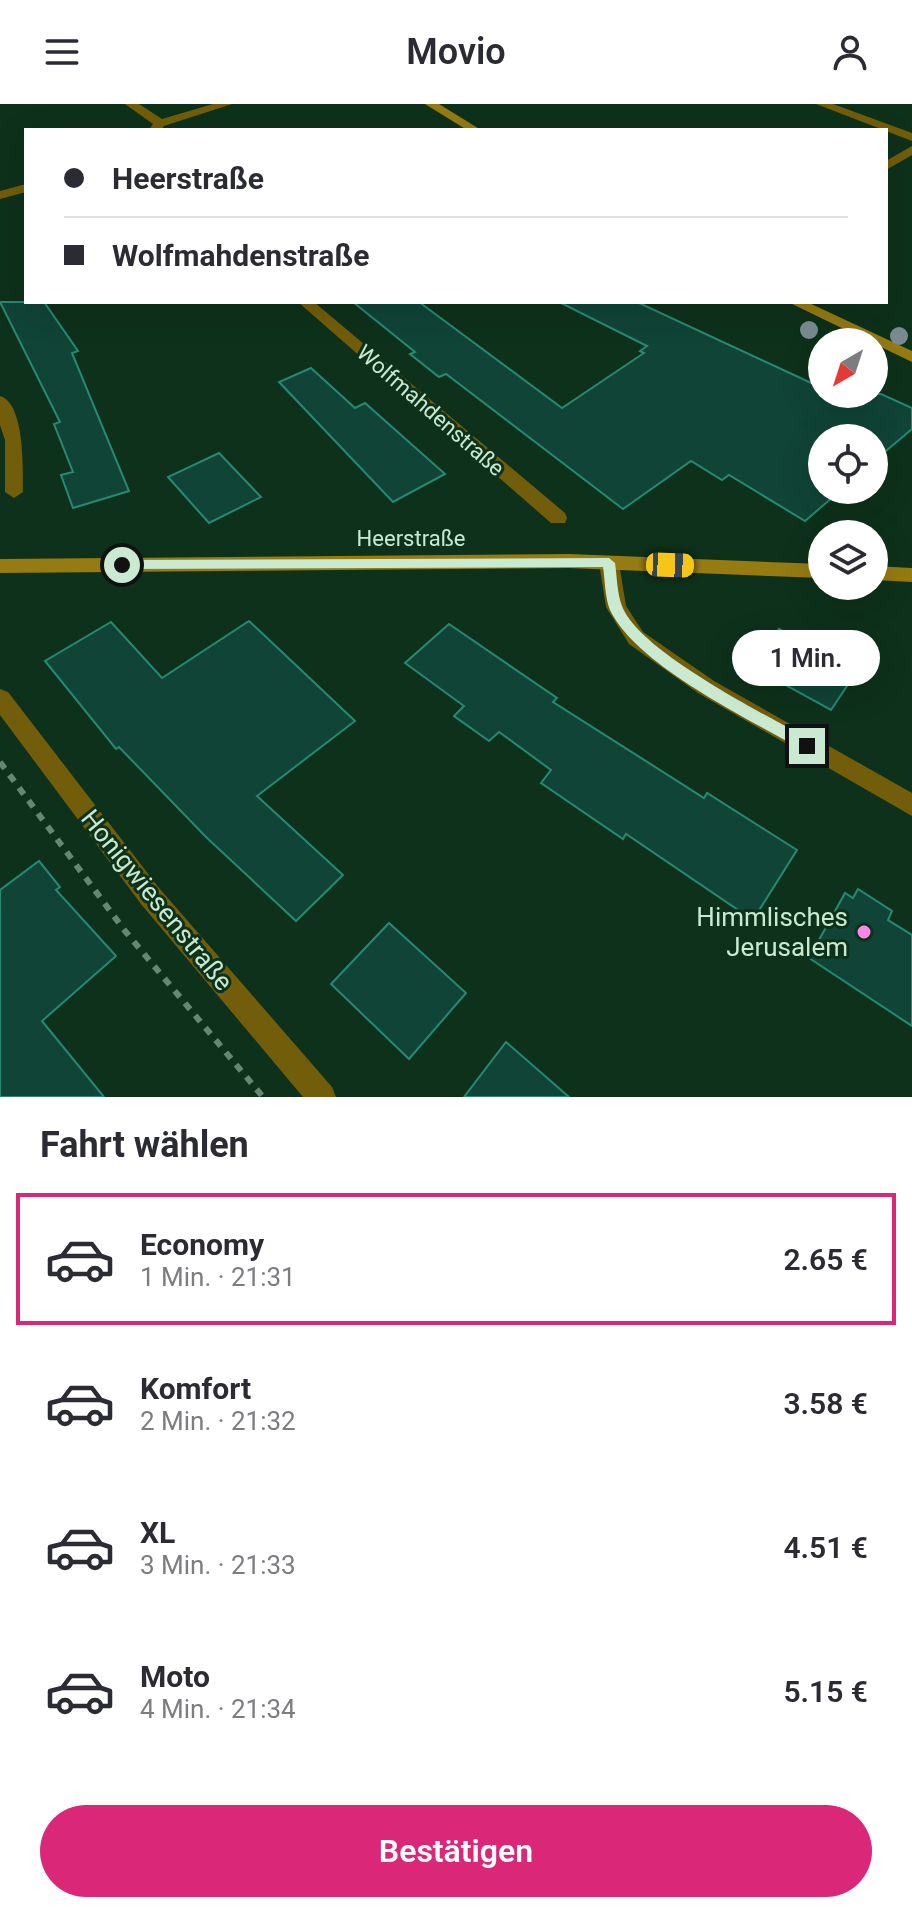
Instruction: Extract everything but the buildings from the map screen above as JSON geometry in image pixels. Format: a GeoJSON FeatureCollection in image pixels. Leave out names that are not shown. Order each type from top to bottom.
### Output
{"type":"FeatureCollection","features":[{"type":"Feature","properties":{"kind":"street"},"geometry":{"type":"LineString","coordinates":[[131,104],[157,126],[226,104]]}},
{"type":"Feature","properties":{"kind":"street"},"geometry":{"type":"LineString","coordinates":[[431,104],[472,128]]}},
{"type":"Feature","properties":{"kind":"street"},"geometry":{"type":"LineString","coordinates":[[822,104],[887,128]]}},
{"type":"Feature","properties":{"kind":"street"},"geometry":{"type":"LineString","coordinates":[[888,128],[912,137]]}},
{"type":"Feature","properties":{"kind":"street"},"geometry":{"type":"LineString","coordinates":[[888,165],[912,150]]}},
{"type":"Feature","properties":{"kind":"street"},"geometry":{"type":"LineString","coordinates":[[0,195],[24,189]]}},
{"type":"Feature","properties":{"kind":"street","name":"Wolfmahdenstraße"},"geometry":{"type":"LineString","coordinates":[[307,304],[558,518]]}},
{"type":"Feature","properties":{"kind":"street"},"geometry":{"type":"LineString","coordinates":[[799,304],[912,357]]}},
{"type":"Feature","properties":{"kind":"street"},"geometry":{"type":"LineString","coordinates":[[0,401],[14,440],[14,492]]}},
{"type":"Feature","properties":{"kind":"street"},"geometry":{"type":"LineString","coordinates":[[609,563],[616,607],[636,638],[706,687],[912,805]]}},
{"type":"Feature","properties":{"kind":"street","name":"Heerstraße"},"geometry":{"type":"LineString","coordinates":[[0,566],[609,563],[808,570]]}},
{"type":"Feature","properties":{"kind":"street"},"geometry":{"type":"LineString","coordinates":[[888,574],[912,575]]}},
{"type":"Feature","properties":{"kind":"street","name":"Honigwiesenstraße"},"geometry":{"type":"LineString","coordinates":[[0,698],[150,896],[322,1097]]}},
{"type":"Feature","properties":{"kind":"path"},"geometry":{"type":"LineString","coordinates":[[0,762],[125,931],[263,1097]]}},
{"type":"Feature","properties":{"kind":"place","name":"Himmlisches Jerusalem"},"geometry":{"type":"Point","coordinates":[864,932]}},
{"type":"Feature","properties":{"kind":"route"},"geometry":{"type":"LineString","coordinates":[[122,565],[609,563],[616,607],[636,638],[706,687],[807,746]]}}]}
